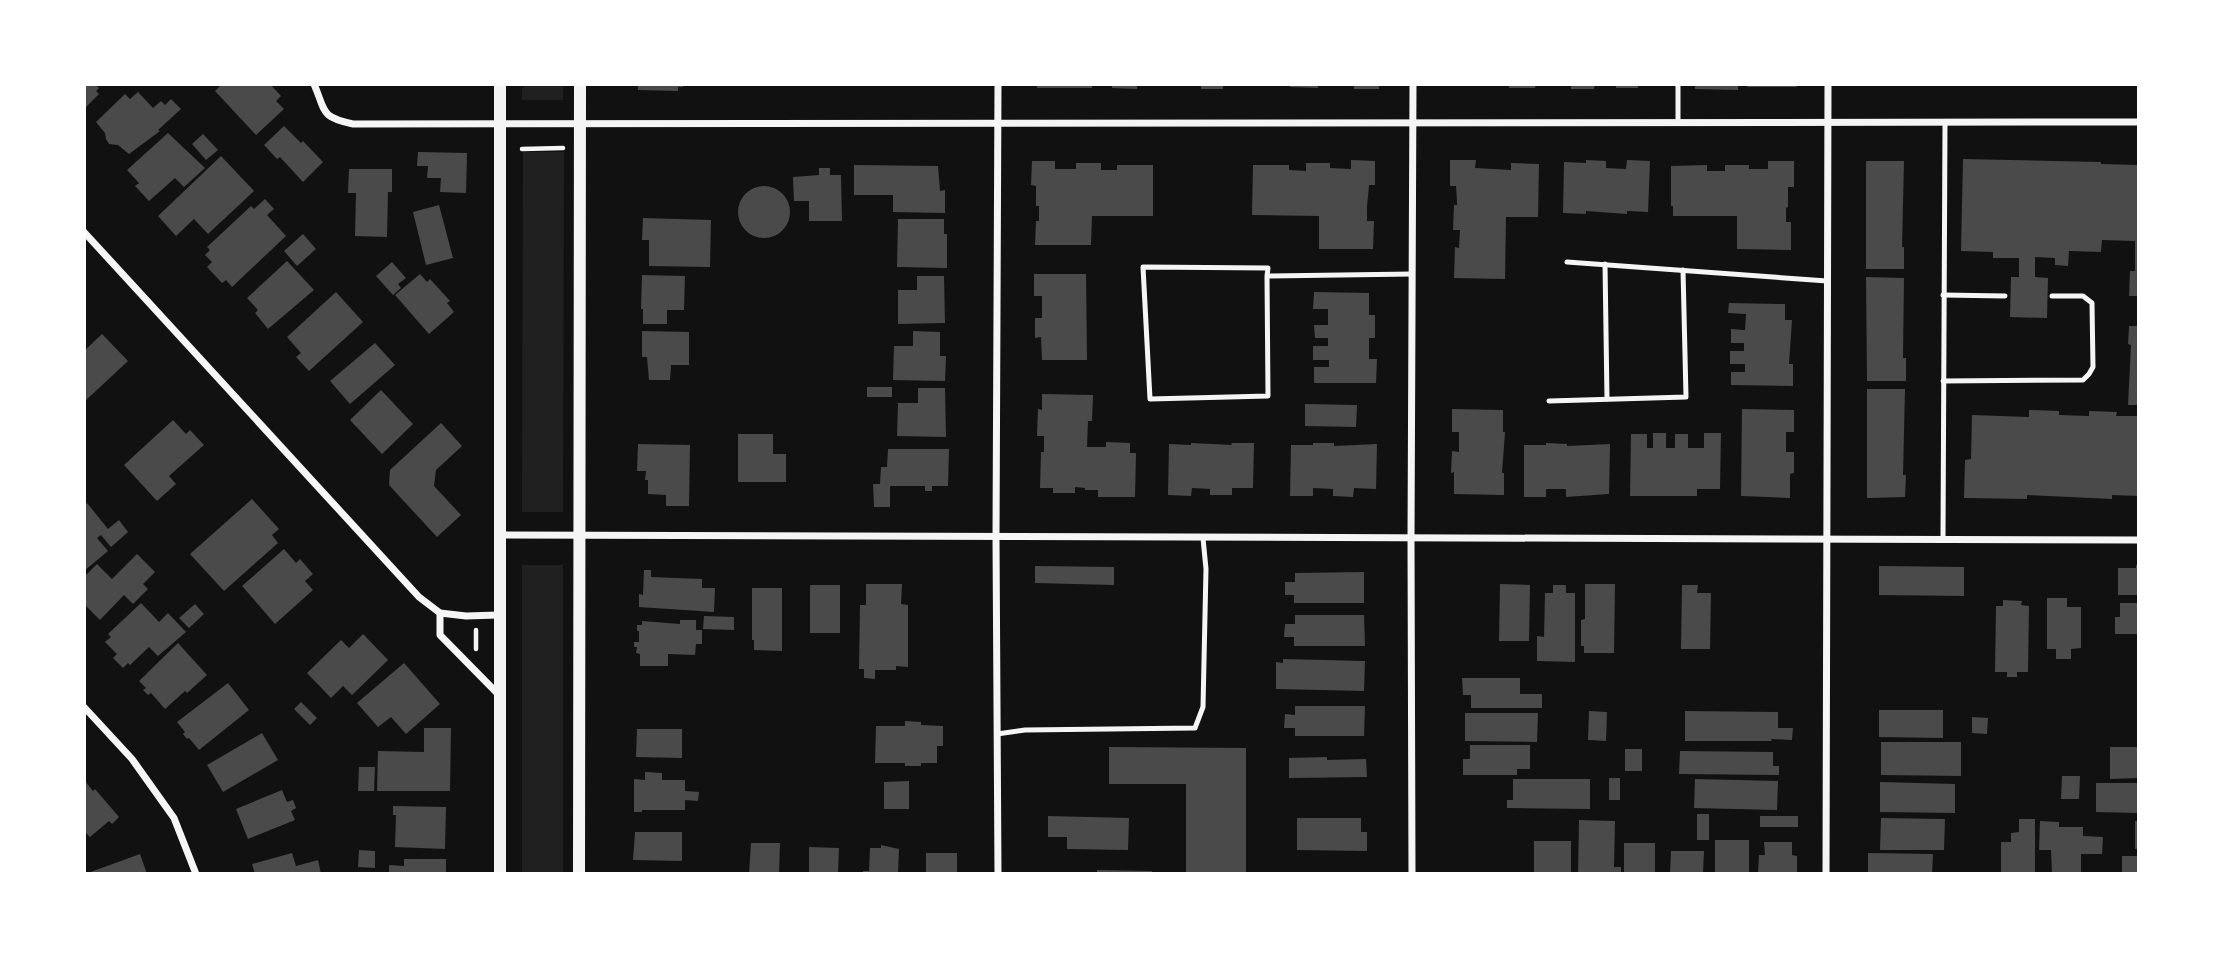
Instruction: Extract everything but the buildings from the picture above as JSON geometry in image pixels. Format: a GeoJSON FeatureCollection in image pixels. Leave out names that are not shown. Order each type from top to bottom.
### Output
{"type":"FeatureCollection","features":[{"type":"Feature","properties":{"kind":"street"},"geometry":{"type":"LineString","coordinates":[[314,84],[322,107],[333,120],[353,124],[2139,122]]}},
{"type":"Feature","properties":{"kind":"street"},"geometry":{"type":"LineString","coordinates":[[500,84],[500,874]]}},
{"type":"Feature","properties":{"kind":"street"},"geometry":{"type":"LineString","coordinates":[[579,874],[580,84]]}},
{"type":"Feature","properties":{"kind":"street"},"geometry":{"type":"LineString","coordinates":[[998,84],[998,874]]}},
{"type":"Feature","properties":{"kind":"street"},"geometry":{"type":"LineString","coordinates":[[1412,874],[1413,84]]}},
{"type":"Feature","properties":{"kind":"street"},"geometry":{"type":"LineString","coordinates":[[1826,874],[1828,84]]}},
{"type":"Feature","properties":{"kind":"street"},"geometry":{"type":"LineString","coordinates":[[84,232],[419,597],[440,613],[466,616],[498,615]]}},
{"type":"Feature","properties":{"kind":"street"},"geometry":{"type":"LineString","coordinates":[[500,536],[2139,540]]}},
{"type":"Feature","properties":{"kind":"street"},"geometry":{"type":"LineString","coordinates":[[440,613],[440,635],[499,695]]}},
{"type":"Feature","properties":{"kind":"street"},"geometry":{"type":"LineString","coordinates":[[84,707],[132,759],[174,818],[196,874]]}},
{"type":"Feature","properties":{"kind":"lane"},"geometry":{"type":"LineString","coordinates":[[1678,84],[1678,122]]}},
{"type":"Feature","properties":{"kind":"lane"},"geometry":{"type":"LineString","coordinates":[[1943,540],[1945,122]]}},
{"type":"Feature","properties":{"kind":"lane"},"geometry":{"type":"LineString","coordinates":[[1567,262],[1826,281]]}},
{"type":"Feature","properties":{"kind":"lane"},"geometry":{"type":"LineString","coordinates":[[1605,264],[1607,399]]}},
{"type":"Feature","properties":{"kind":"lane"},"geometry":{"type":"LineString","coordinates":[[1143,267],[1268,268],[1267,276],[1269,396],[1150,399],[1143,267]]}},
{"type":"Feature","properties":{"kind":"lane"},"geometry":{"type":"LineString","coordinates":[[1549,401],[1686,397],[1683,270]]}},
{"type":"Feature","properties":{"kind":"lane"},"geometry":{"type":"LineString","coordinates":[[1267,276],[1412,274]]}},
{"type":"Feature","properties":{"kind":"lane"},"geometry":{"type":"LineString","coordinates":[[1943,295],[2005,296]]}},
{"type":"Feature","properties":{"kind":"lane"},"geometry":{"type":"LineString","coordinates":[[1943,382],[2083,380],[2093,367],[2092,303],[2083,296],[2052,296]]}},
{"type":"Feature","properties":{"kind":"lane"},"geometry":{"type":"LineString","coordinates":[[997,733],[1025,730],[1195,729],[1203,707],[1206,569],[1203,538]]}},
{"type":"Feature","properties":{"kind":"path"},"geometry":{"type":"LineString","coordinates":[[522,149],[564,148]]}},
{"type":"Feature","properties":{"kind":"path"},"geometry":{"type":"LineString","coordinates":[[476,626],[476,654]]}},
{"type":"Feature","properties":{"kind":"shaded area"},"geometry":{"type":"Polygon","coordinates":[[[526,84],[559,84],[563,87],[563,100],[522,100],[522,89],[526,84]]]}},
{"type":"Feature","properties":{"kind":"shaded area"},"geometry":{"type":"Polygon","coordinates":[[[523,152],[564,152],[563,512],[522,512],[523,152]]]}},
{"type":"Feature","properties":{"kind":"shaded area"},"geometry":{"type":"Polygon","coordinates":[[[522,565],[563,565],[563,874],[522,874],[522,565]]]}}]}
